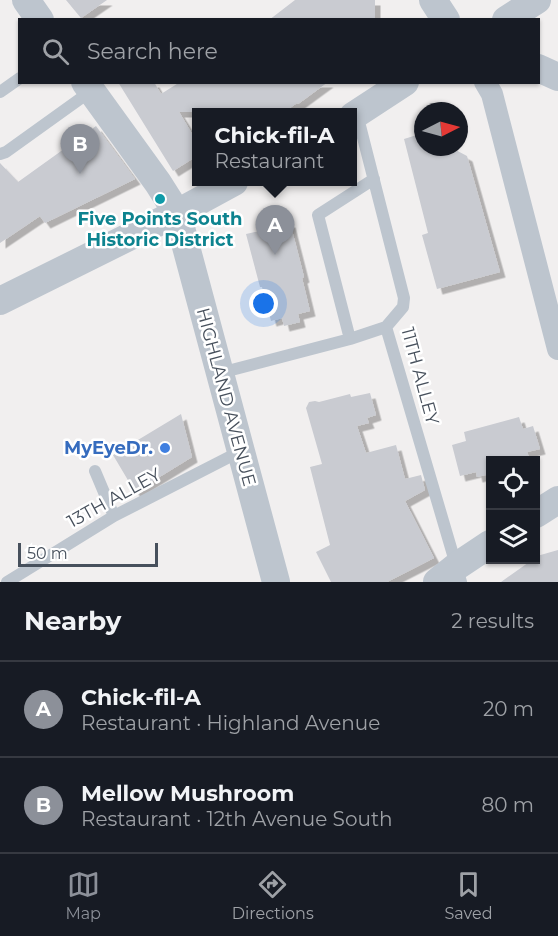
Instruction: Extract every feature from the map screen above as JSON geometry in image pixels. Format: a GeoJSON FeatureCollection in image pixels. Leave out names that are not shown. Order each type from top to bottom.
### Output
{"type":"FeatureCollection","features":[{"type":"Feature","properties":{"kind":"street"},"geometry":{"type":"LineString","coordinates":[[26,0],[39,18]]}},
{"type":"Feature","properties":{"kind":"street"},"geometry":{"type":"LineString","coordinates":[[433,0],[445,18]]}},
{"type":"Feature","properties":{"kind":"street"},"geometry":{"type":"LineString","coordinates":[[509,18],[537,0]]}},
{"type":"Feature","properties":{"kind":"street"},"geometry":{"type":"LineString","coordinates":[[540,69],[558,77]]}},
{"type":"Feature","properties":{"kind":"street"},"geometry":{"type":"LineString","coordinates":[[357,114],[402,84]]}},
{"type":"Feature","properties":{"kind":"street"},"geometry":{"type":"LineString","coordinates":[[486,84],[492,94],[558,349]]}},
{"type":"Feature","properties":{"kind":"street","name":"HIGHLAND AVENUE"},"geometry":{"type":"LineString","coordinates":[[88,87],[177,213],[276,582]]}},
{"type":"Feature","properties":{"kind":"street"},"geometry":{"type":"LineString","coordinates":[[0,301],[227,186]]}},
{"type":"Feature","properties":{"kind":"street"},"geometry":{"type":"LineString","coordinates":[[540,511],[558,500]]}},
{"type":"Feature","properties":{"kind":"street"},"geometry":{"type":"LineString","coordinates":[[451,577],[486,547]]}},
{"type":"Feature","properties":{"kind":"lane"},"geometry":{"type":"LineString","coordinates":[[0,92],[18,79]]}},
{"type":"Feature","properties":{"kind":"lane"},"geometry":{"type":"LineString","coordinates":[[0,154],[6,152],[88,87]]}},
{"type":"Feature","properties":{"kind":"lane","name":"11TH ALLEY"},"geometry":{"type":"LineString","coordinates":[[357,122],[404,298],[404,307],[386,327],[451,577]]}},
{"type":"Feature","properties":{"kind":"lane"},"geometry":{"type":"LineString","coordinates":[[350,339],[318,215],[374,179]]}},
{"type":"Feature","properties":{"kind":"lane"},"geometry":{"type":"LineString","coordinates":[[220,374],[386,327]]}},
{"type":"Feature","properties":{"kind":"lane","name":"13TH ALLEY"},"geometry":{"type":"LineString","coordinates":[[7,582],[114,516],[241,451]]}},
{"type":"Feature","properties":{"kind":"lane"},"geometry":{"type":"LineString","coordinates":[[95,471],[114,516]]}},
{"type":"Feature","properties":{"kind":"building"},"geometry":{"type":"Polygon","coordinates":[[[66,0],[107,0],[81,18],[66,0]]]}},
{"type":"Feature","properties":{"kind":"building"},"geometry":{"type":"Polygon","coordinates":[[[295,0],[375,0],[375,18],[272,18],[295,0]]]}},
{"type":"Feature","properties":{"kind":"building"},"geometry":{"type":"Polygon","coordinates":[[[119,84],[155,84],[161,94],[177,84],[325,84],[290,108],[192,108],[192,112],[179,112],[192,134],[192,159],[173,171],[119,84]]]}},
{"type":"Feature","properties":{"kind":"building"},"geometry":{"type":"Polygon","coordinates":[[[96,126],[135,179],[45,223],[40,216],[0,243],[0,163],[18,182],[96,126]]]}},
{"type":"Feature","properties":{"kind":"building"},"geometry":{"type":"Polygon","coordinates":[[[414,136],[414,156],[467,156],[500,272],[437,289],[422,235],[428,233],[404,139],[414,136]]]}},
{"type":"Feature","properties":{"kind":"building"},"geometry":{"type":"Polygon","coordinates":[[[274,220],[276,225],[290,222],[310,311],[298,314],[300,322],[284,326],[282,318],[271,321],[246,234],[260,231],[258,224],[274,220]]]}},
{"type":"Feature","properties":{"kind":"building"},"geometry":{"type":"Polygon","coordinates":[[[370,393],[376,415],[367,418],[369,423],[357,426],[366,453],[396,445],[405,479],[421,475],[425,490],[405,501],[434,558],[387,582],[331,582],[316,552],[330,545],[310,467],[322,464],[306,408],[309,402],[319,402],[350,394],[351,397],[370,393]]]}},
{"type":"Feature","properties":{"kind":"building"},"geometry":{"type":"Polygon","coordinates":[[[181,414],[192,457],[135,492],[113,455],[181,414]]]}},
{"type":"Feature","properties":{"kind":"building"},"geometry":{"type":"Polygon","coordinates":[[[519,417],[523,429],[533,426],[540,449],[527,452],[528,456],[486,456],[486,475],[477,477],[476,472],[460,476],[452,445],[466,441],[464,432],[519,417]]]}},
{"type":"Feature","properties":{"kind":"building"},"geometry":{"type":"Polygon","coordinates":[[[558,550],[558,582],[501,582],[526,564],[540,564],[540,555],[558,550]]]}},
{"type":"Feature","properties":{"kind":"place","name":"Mellow Mushroom"},"geometry":{"type":"Point","coordinates":[80,174]}},
{"type":"Feature","properties":{"kind":"place","name":"Five Points South Historic District"},"geometry":{"type":"Point","coordinates":[160,199]}},
{"type":"Feature","properties":{"kind":"place","name":"Chick-fil-A"},"geometry":{"type":"Point","coordinates":[275,255]}},
{"type":"Feature","properties":{"kind":"place","name":"MyEyeDr."},"geometry":{"type":"Point","coordinates":[165,448]}}]}
